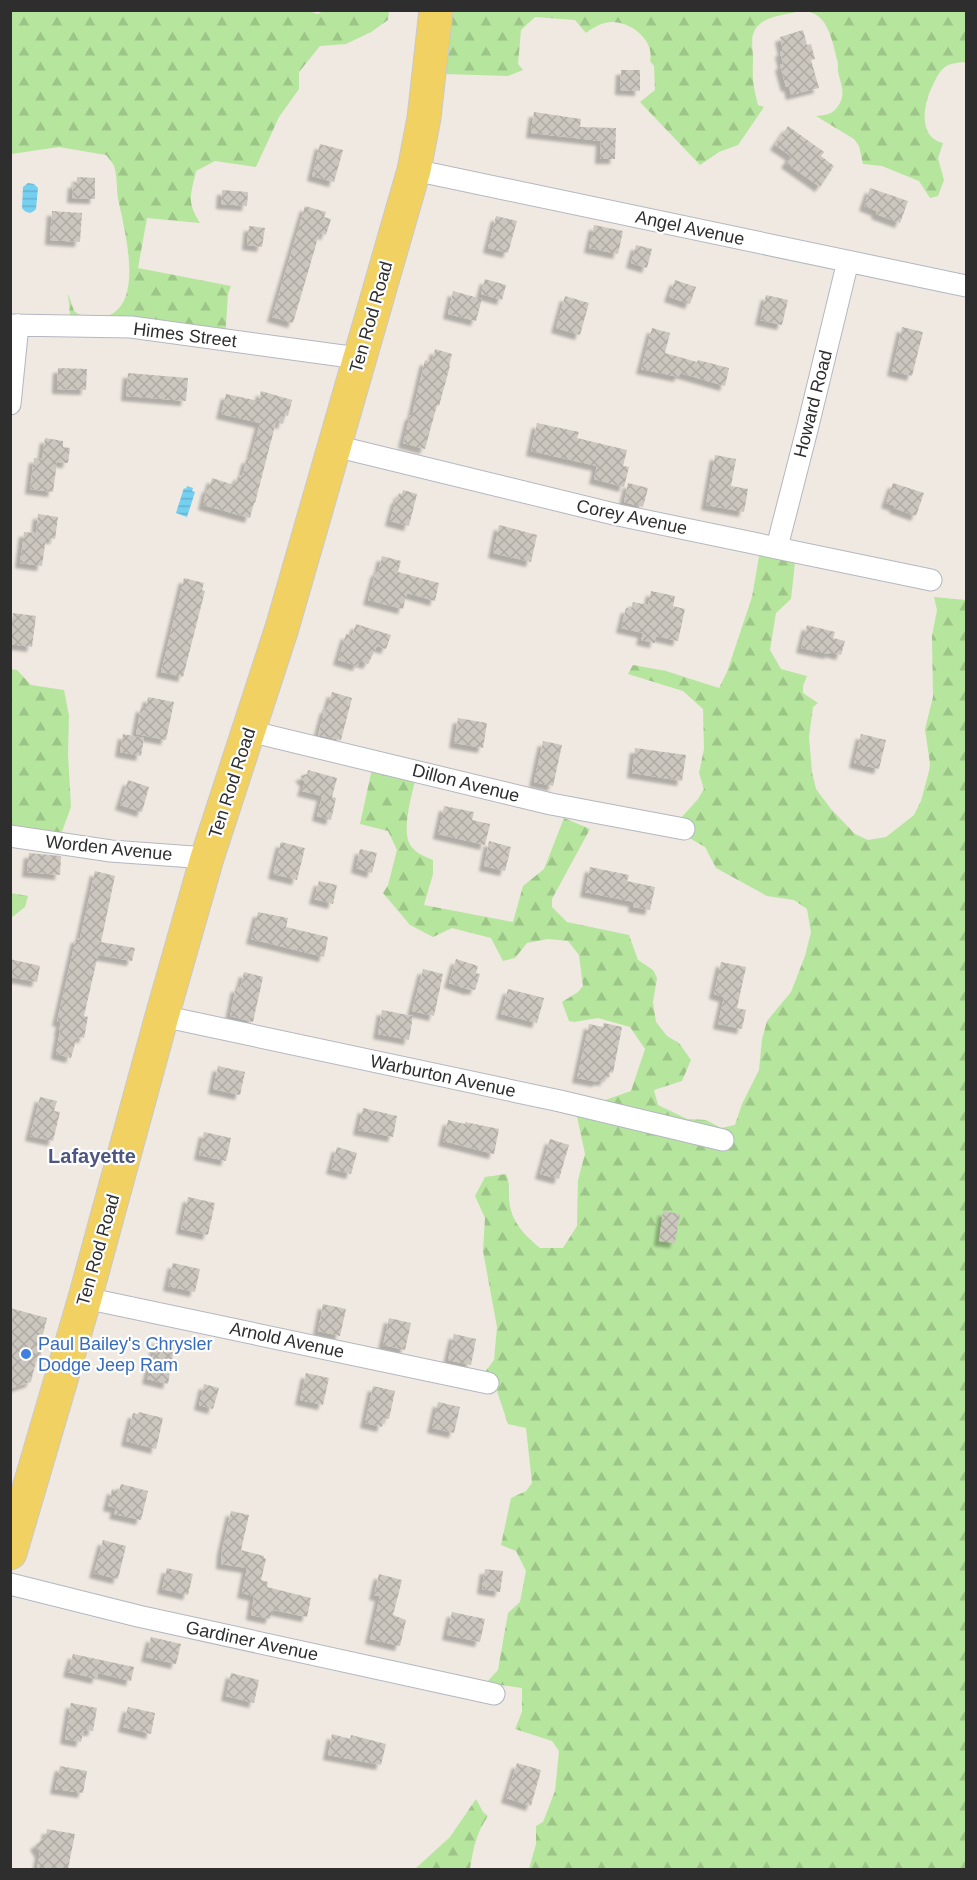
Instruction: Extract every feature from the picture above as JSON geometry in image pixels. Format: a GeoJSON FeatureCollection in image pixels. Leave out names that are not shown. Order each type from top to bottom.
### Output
{"type":"FeatureCollection","features":[{"type":"Feature","properties":{"kind":"main road","name":"Ten Rod Road"},"geometry":{"type":"LineString","coordinates":[[10,1553],[85,1298],[207,858],[282,628],[414,170],[424,118],[436,10]]}},
{"type":"Feature","properties":{"kind":"street","name":"Angel Avenue"},"geometry":{"type":"LineString","coordinates":[[414,170],[966,286]]}},
{"type":"Feature","properties":{"kind":"street","name":"Howard Road"},"geometry":{"type":"LineString","coordinates":[[777,547],[848,261]]}},
{"type":"Feature","properties":{"kind":"street","name":"Himes Street"},"geometry":{"type":"LineString","coordinates":[[14,325],[131,327],[358,358]]}},
{"type":"Feature","properties":{"kind":"street"},"geometry":{"type":"LineString","coordinates":[[10,404],[14,325]]}},
{"type":"Feature","properties":{"kind":"street","name":"Corey Avenue"},"geometry":{"type":"LineString","coordinates":[[335,446],[618,515],[931,580]]}},
{"type":"Feature","properties":{"kind":"street","name":"Dillon Avenue"},"geometry":{"type":"LineString","coordinates":[[249,731],[551,804],[684,830]]}},
{"type":"Feature","properties":{"kind":"street","name":"Worden Avenue"},"geometry":{"type":"LineString","coordinates":[[10,836],[111,851],[207,858]]}},
{"type":"Feature","properties":{"kind":"street","name":"Warburton Avenue"},"geometry":{"type":"LineString","coordinates":[[162,1016],[560,1101],[723,1140]]}},
{"type":"Feature","properties":{"kind":"street","name":"Arnold Avenue"},"geometry":{"type":"LineString","coordinates":[[85,1298],[488,1383]]}},
{"type":"Feature","properties":{"kind":"street","name":"Gardiner Avenue"},"geometry":{"type":"LineString","coordinates":[[10,1584],[138,1616],[494,1694]]}},
{"type":"Feature","properties":{"kind":"green space"},"geometry":{"type":"Polygon","coordinates":[[[305,10],[318,14],[324,10],[389,11],[388,20],[371,32],[346,44],[320,46],[299,72],[299,89],[279,117],[256,167],[215,161],[196,171],[191,203],[200,223],[147,218],[138,268],[231,286],[228,294],[225,340],[71,326],[68,293],[74,311],[85,317],[93,318],[105,317],[117,310],[125,299],[129,284],[128,249],[115,171],[106,155],[59,147],[11,154],[10,11],[305,10]]]}},
{"type":"Feature","properties":{"kind":"green space"},"geometry":{"type":"Polygon","coordinates":[[[447,11],[802,11],[769,18],[757,27],[752,42],[753,80],[758,105],[764,107],[738,145],[719,152],[700,165],[640,102],[655,90],[654,66],[650,61],[649,46],[634,29],[620,23],[608,22],[586,33],[575,20],[535,17],[521,30],[518,64],[523,70],[508,76],[444,74],[447,11]]]}},
{"type":"Feature","properties":{"kind":"green space"},"geometry":{"type":"Polygon","coordinates":[[[803,11],[966,11],[966,62],[948,65],[940,72],[926,102],[926,127],[935,140],[943,143],[938,158],[944,180],[938,196],[930,198],[919,181],[882,166],[863,164],[859,146],[854,139],[816,116],[828,114],[836,109],[841,101],[842,90],[838,63],[828,30],[819,17],[803,11]]]}},
{"type":"Feature","properties":{"kind":"green space"},"geometry":{"type":"Polygon","coordinates":[[[761,545],[796,553],[791,599],[776,613],[770,650],[781,669],[807,676],[803,693],[818,703],[813,707],[809,737],[816,789],[855,834],[868,840],[886,837],[914,815],[921,801],[930,764],[925,729],[933,697],[932,636],[937,610],[934,597],[966,600],[966,1869],[529,1869],[536,1844],[536,1826],[543,1822],[555,1791],[559,1751],[552,1741],[515,1729],[522,1712],[522,1688],[486,1683],[498,1670],[508,1613],[520,1602],[526,1571],[516,1551],[501,1545],[511,1498],[526,1491],[532,1483],[526,1428],[508,1424],[497,1391],[479,1380],[494,1360],[497,1327],[483,1251],[485,1218],[475,1196],[485,1177],[506,1174],[511,1210],[522,1231],[540,1248],[563,1248],[577,1226],[578,1180],[585,1154],[575,1107],[585,1107],[631,1091],[645,1049],[630,1027],[598,1018],[569,1021],[562,1002],[583,986],[579,955],[568,941],[548,939],[527,943],[515,958],[503,961],[491,938],[452,928],[433,937],[410,925],[383,893],[388,885],[397,850],[388,831],[360,824],[373,764],[417,773],[409,807],[407,833],[412,847],[421,855],[433,860],[433,874],[424,905],[513,922],[523,886],[544,869],[564,818],[590,829],[552,899],[552,907],[567,922],[629,935],[638,960],[653,970],[657,978],[653,1002],[656,1022],[667,1036],[679,1043],[691,1060],[682,1081],[654,1090],[658,1105],[687,1119],[706,1120],[721,1128],[735,1125],[742,1104],[759,1070],[762,1039],[767,1021],[791,992],[805,956],[811,932],[807,909],[794,900],[767,896],[716,868],[705,847],[672,828],[704,789],[699,773],[704,749],[703,709],[683,691],[628,674],[633,665],[666,671],[719,688],[727,672],[752,597],[761,545]]]}},
{"type":"Feature","properties":{"kind":"green space"},"geometry":{"type":"Polygon","coordinates":[[[10,669],[17,670],[31,685],[64,690],[69,716],[68,754],[71,807],[60,837],[11,836],[10,669]]]}},
{"type":"Feature","properties":{"kind":"green space"},"geometry":{"type":"Polygon","coordinates":[[[11,893],[28,896],[25,907],[11,918],[11,893]]]}},
{"type":"Feature","properties":{"kind":"green space"},"geometry":{"type":"Polygon","coordinates":[[[476,1799],[488,1816],[478,1835],[470,1869],[415,1869],[450,1837],[476,1799]]]}},
{"type":"Feature","properties":{"kind":"water"},"geometry":{"type":"Polygon","coordinates":[[[28,183],[38,188],[36,209],[29,213],[22,208],[23,187],[28,183]]]}},
{"type":"Feature","properties":{"kind":"water"},"geometry":{"type":"Polygon","coordinates":[[[187,486],[193,488],[192,491],[195,492],[187,517],[176,513],[184,488],[186,489],[187,486]]]}},
{"type":"Feature","properties":{"kind":"building"},"geometry":{"type":"Polygon","coordinates":[[[803,30],[807,45],[811,44],[815,59],[811,60],[819,88],[791,95],[789,86],[786,87],[780,65],[783,64],[780,52],[783,51],[780,37],[803,30]]]}},
{"type":"Feature","properties":{"kind":"building"},"geometry":{"type":"Polygon","coordinates":[[[621,70],[640,70],[640,91],[620,90],[621,70]]]}},
{"type":"Feature","properties":{"kind":"building"},"geometry":{"type":"Polygon","coordinates":[[[534,112],[581,119],[580,127],[616,128],[615,159],[600,159],[601,141],[531,133],[534,112]]]}},
{"type":"Feature","properties":{"kind":"building"},"geometry":{"type":"Polygon","coordinates":[[[788,126],[824,152],[821,156],[834,166],[820,187],[786,163],[791,156],[775,145],[788,126]]]}},
{"type":"Feature","properties":{"kind":"building"},"geometry":{"type":"Polygon","coordinates":[[[320,144],[343,150],[334,182],[312,176],[320,144]]]}},
{"type":"Feature","properties":{"kind":"building"},"geometry":{"type":"Polygon","coordinates":[[[77,177],[95,178],[95,199],[72,198],[73,183],[77,183],[77,177]]]}},
{"type":"Feature","properties":{"kind":"building"},"geometry":{"type":"Polygon","coordinates":[[[870,188],[908,201],[900,223],[876,214],[877,211],[864,206],[870,188]]]}},
{"type":"Feature","properties":{"kind":"building"},"geometry":{"type":"Polygon","coordinates":[[[222,190],[248,192],[247,206],[221,204],[222,190]]]}},
{"type":"Feature","properties":{"kind":"building"},"geometry":{"type":"Polygon","coordinates":[[[305,206],[326,212],[324,217],[331,219],[326,235],[320,233],[318,238],[293,323],[272,317],[305,206]]]}},
{"type":"Feature","properties":{"kind":"building"},"geometry":{"type":"Polygon","coordinates":[[[52,211],[82,213],[80,242],[50,240],[52,211]]]}},
{"type":"Feature","properties":{"kind":"building"},"geometry":{"type":"Polygon","coordinates":[[[496,216],[517,221],[508,253],[488,248],[496,216]]]}},
{"type":"Feature","properties":{"kind":"building"},"geometry":{"type":"Polygon","coordinates":[[[594,225],[623,231],[618,254],[589,248],[594,225]]]}},
{"type":"Feature","properties":{"kind":"building"},"geometry":{"type":"Polygon","coordinates":[[[249,226],[265,228],[262,247],[247,245],[249,226]]]}},
{"type":"Feature","properties":{"kind":"building"},"geometry":{"type":"Polygon","coordinates":[[[636,245],[652,249],[647,268],[631,263],[636,245]]]}},
{"type":"Feature","properties":{"kind":"building"},"geometry":{"type":"Polygon","coordinates":[[[485,279],[506,285],[502,300],[481,294],[485,279]]]}},
{"type":"Feature","properties":{"kind":"building"},"geometry":{"type":"Polygon","coordinates":[[[675,280],[696,287],[690,304],[669,297],[675,280]]]}},
{"type":"Feature","properties":{"kind":"building"},"geometry":{"type":"Polygon","coordinates":[[[453,291],[482,299],[476,321],[448,314],[453,291]]]}},
{"type":"Feature","properties":{"kind":"building"},"geometry":{"type":"Polygon","coordinates":[[[766,295],[788,300],[782,325],[760,320],[766,295]]]}},
{"type":"Feature","properties":{"kind":"building"},"geometry":{"type":"Polygon","coordinates":[[[565,296],[589,303],[580,335],[556,328],[565,296]]]}},
{"type":"Feature","properties":{"kind":"building"},"geometry":{"type":"Polygon","coordinates":[[[902,327],[923,332],[912,376],[892,371],[902,327]]]}},
{"type":"Feature","properties":{"kind":"building"},"geometry":{"type":"Polygon","coordinates":[[[652,328],[670,333],[665,353],[729,368],[725,386],[680,373],[679,377],[641,369],[652,328]]]}},
{"type":"Feature","properties":{"kind":"building"},"geometry":{"type":"Polygon","coordinates":[[[435,349],[452,354],[425,449],[403,443],[425,360],[432,362],[435,349]]]}},
{"type":"Feature","properties":{"kind":"building"},"geometry":{"type":"Polygon","coordinates":[[[58,368],[87,369],[86,390],[57,389],[58,368]]]}},
{"type":"Feature","properties":{"kind":"building"},"geometry":{"type":"Polygon","coordinates":[[[128,373],[188,378],[186,401],[126,396],[128,373]]]}},
{"type":"Feature","properties":{"kind":"building"},"geometry":{"type":"Polygon","coordinates":[[[261,391],[292,400],[288,416],[285,415],[283,424],[276,422],[250,518],[203,505],[212,478],[234,485],[239,475],[242,476],[247,458],[250,459],[260,423],[221,414],[226,394],[259,401],[261,391]]]}},
{"type":"Feature","properties":{"kind":"building"},"geometry":{"type":"Polygon","coordinates":[[[537,423],[579,432],[577,438],[627,450],[623,466],[629,467],[624,487],[594,479],[597,466],[531,451],[537,423]]]}},
{"type":"Feature","properties":{"kind":"building"},"geometry":{"type":"Polygon","coordinates":[[[45,438],[63,441],[63,447],[70,448],[68,463],[57,462],[53,492],[30,489],[34,458],[42,459],[45,438]]]}},
{"type":"Feature","properties":{"kind":"building"},"geometry":{"type":"Polygon","coordinates":[[[715,455],[736,459],[731,486],[748,489],[744,512],[706,505],[715,455]]]}},
{"type":"Feature","properties":{"kind":"building"},"geometry":{"type":"Polygon","coordinates":[[[628,483],[648,488],[643,507],[624,502],[628,483]]]}},
{"type":"Feature","properties":{"kind":"building"},"geometry":{"type":"Polygon","coordinates":[[[893,483],[924,493],[916,516],[886,503],[893,483]]]}},
{"type":"Feature","properties":{"kind":"building"},"geometry":{"type":"Polygon","coordinates":[[[403,490],[417,494],[409,526],[390,521],[396,499],[403,490]]]}},
{"type":"Feature","properties":{"kind":"building"},"geometry":{"type":"Polygon","coordinates":[[[38,514],[58,517],[55,539],[46,538],[42,566],[20,563],[24,532],[36,533],[38,514]]]}},
{"type":"Feature","properties":{"kind":"building"},"geometry":{"type":"Polygon","coordinates":[[[499,525],[537,535],[531,562],[493,553],[499,525]]]}},
{"type":"Feature","properties":{"kind":"building"},"geometry":{"type":"Polygon","coordinates":[[[382,556],[401,561],[398,572],[439,583],[435,601],[407,593],[403,609],[368,600],[382,556]]]}},
{"type":"Feature","properties":{"kind":"building"},"geometry":{"type":"Polygon","coordinates":[[[184,578],[204,583],[202,590],[205,591],[183,677],[161,672],[184,578]]]}},
{"type":"Feature","properties":{"kind":"building"},"geometry":{"type":"Polygon","coordinates":[[[651,591],[675,596],[673,606],[685,609],[678,641],[656,636],[655,643],[641,640],[643,633],[621,628],[626,608],[631,609],[633,602],[648,605],[651,591]]]}},
{"type":"Feature","properties":{"kind":"building"},"geometry":{"type":"Polygon","coordinates":[[[13,613],[36,616],[32,647],[10,644],[13,613]]]}},
{"type":"Feature","properties":{"kind":"building"},"geometry":{"type":"Polygon","coordinates":[[[356,624],[391,635],[386,649],[377,646],[368,664],[359,661],[358,666],[338,660],[346,634],[352,636],[356,624]]]}},
{"type":"Feature","properties":{"kind":"building"},"geometry":{"type":"Polygon","coordinates":[[[807,625],[835,632],[833,638],[845,641],[841,655],[801,648],[807,625]]]}},
{"type":"Feature","properties":{"kind":"building"},"geometry":{"type":"Polygon","coordinates":[[[332,692],[352,698],[341,740],[318,735],[332,692]]]}},
{"type":"Feature","properties":{"kind":"building"},"geometry":{"type":"Polygon","coordinates":[[[148,697],[174,702],[166,740],[136,734],[141,707],[146,708],[148,697]]]}},
{"type":"Feature","properties":{"kind":"building"},"geometry":{"type":"Polygon","coordinates":[[[458,718],[487,723],[483,748],[454,743],[458,718]]]}},
{"type":"Feature","properties":{"kind":"building"},"geometry":{"type":"Polygon","coordinates":[[[123,734],[144,738],[141,756],[120,752],[123,734]]]}},
{"type":"Feature","properties":{"kind":"building"},"geometry":{"type":"Polygon","coordinates":[[[861,734],[886,740],[879,769],[854,763],[861,734]]]}},
{"type":"Feature","properties":{"kind":"building"},"geometry":{"type":"Polygon","coordinates":[[[543,741],[562,745],[553,786],[534,782],[543,741]]]}},
{"type":"Feature","properties":{"kind":"building"},"geometry":{"type":"Polygon","coordinates":[[[635,748],[686,755],[682,781],[632,773],[635,748]]]}},
{"type":"Feature","properties":{"kind":"building"},"geometry":{"type":"Polygon","coordinates":[[[308,770],[337,778],[332,797],[336,798],[331,820],[317,816],[322,796],[302,791],[305,782],[300,776],[307,774],[308,770]]]}},
{"type":"Feature","properties":{"kind":"building"},"geometry":{"type":"Polygon","coordinates":[[[128,780],[149,787],[142,812],[120,805],[128,780]]]}},
{"type":"Feature","properties":{"kind":"building"},"geometry":{"type":"Polygon","coordinates":[[[444,806],[474,812],[472,820],[490,824],[485,845],[438,834],[444,806]]]}},
{"type":"Feature","properties":{"kind":"building"},"geometry":{"type":"Polygon","coordinates":[[[489,841],[511,847],[505,871],[484,866],[489,841]]]}},
{"type":"Feature","properties":{"kind":"building"},"geometry":{"type":"Polygon","coordinates":[[[281,842],[305,848],[297,880],[273,874],[281,842]]]}},
{"type":"Feature","properties":{"kind":"building"},"geometry":{"type":"Polygon","coordinates":[[[360,849],[377,853],[372,873],[356,868],[360,849]]]}},
{"type":"Feature","properties":{"kind":"building"},"geometry":{"type":"Polygon","coordinates":[[[29,853],[61,856],[60,875],[27,872],[29,853]]]}},
{"type":"Feature","properties":{"kind":"building"},"geometry":{"type":"Polygon","coordinates":[[[590,867],[629,875],[627,881],[655,887],[650,910],[633,907],[634,902],[585,892],[590,867]]]}},
{"type":"Feature","properties":{"kind":"building"},"geometry":{"type":"Polygon","coordinates":[[[95,871],[115,876],[101,942],[135,948],[132,961],[98,955],[84,1016],[88,1017],[84,1038],[77,1037],[71,1058],[56,1054],[61,1022],[57,1021],[76,938],[80,938],[95,871]]]}},
{"type":"Feature","properties":{"kind":"building"},"geometry":{"type":"Polygon","coordinates":[[[319,881],[337,885],[333,904],[314,899],[319,881]]]}},
{"type":"Feature","properties":{"kind":"building"},"geometry":{"type":"Polygon","coordinates":[[[258,912],[288,918],[286,927],[328,937],[324,957],[251,939],[258,912]]]}},
{"type":"Feature","properties":{"kind":"building"},"geometry":{"type":"Polygon","coordinates":[[[10,959],[40,966],[37,982],[10,977],[10,959]]]}},
{"type":"Feature","properties":{"kind":"building"},"geometry":{"type":"Polygon","coordinates":[[[456,959],[478,966],[476,973],[480,974],[475,990],[449,983],[456,959]]]}},
{"type":"Feature","properties":{"kind":"building"},"geometry":{"type":"Polygon","coordinates":[[[721,962],[746,967],[737,1008],[746,1010],[742,1029],[718,1024],[724,997],[714,994],[721,962]]]}},
{"type":"Feature","properties":{"kind":"building"},"geometry":{"type":"Polygon","coordinates":[[[423,969],[443,974],[434,1016],[412,1011],[423,969]]]}},
{"type":"Feature","properties":{"kind":"building"},"geometry":{"type":"Polygon","coordinates":[[[244,972],[263,977],[253,1022],[230,1016],[236,987],[240,988],[244,972]]]}},
{"type":"Feature","properties":{"kind":"building"},"geometry":{"type":"Polygon","coordinates":[[[508,989],[544,998],[537,1023],[501,1014],[508,989]]]}},
{"type":"Feature","properties":{"kind":"building"},"geometry":{"type":"Polygon","coordinates":[[[382,1010],[413,1016],[409,1040],[378,1034],[382,1010]]]}},
{"type":"Feature","properties":{"kind":"building"},"geometry":{"type":"Polygon","coordinates":[[[604,1023],[622,1027],[613,1073],[610,1072],[609,1077],[606,1076],[605,1081],[598,1080],[598,1082],[577,1078],[589,1024],[603,1027],[604,1023]]]}},
{"type":"Feature","properties":{"kind":"building"},"geometry":{"type":"Polygon","coordinates":[[[218,1066],[245,1072],[240,1095],[213,1089],[218,1066]]]}},
{"type":"Feature","properties":{"kind":"building"},"geometry":{"type":"Polygon","coordinates":[[[40,1097],[57,1101],[54,1111],[60,1112],[53,1141],[30,1136],[40,1097]]]}},
{"type":"Feature","properties":{"kind":"building"},"geometry":{"type":"Polygon","coordinates":[[[363,1108],[397,1116],[393,1137],[358,1130],[363,1108]]]}},
{"type":"Feature","properties":{"kind":"building"},"geometry":{"type":"Polygon","coordinates":[[[448,1120],[499,1129],[494,1154],[443,1141],[448,1120]]]}},
{"type":"Feature","properties":{"kind":"building"},"geometry":{"type":"Polygon","coordinates":[[[204,1132],[231,1138],[226,1161],[199,1155],[204,1132]]]}},
{"type":"Feature","properties":{"kind":"building"},"geometry":{"type":"Polygon","coordinates":[[[550,1139],[569,1145],[559,1179],[540,1174],[550,1139]]]}},
{"type":"Feature","properties":{"kind":"building"},"geometry":{"type":"Polygon","coordinates":[[[337,1147],[357,1153],[351,1174],[331,1169],[337,1147]]]}},
{"type":"Feature","properties":{"kind":"building"},"geometry":{"type":"Polygon","coordinates":[[[188,1197],[215,1203],[208,1235],[181,1229],[188,1197]]]}},
{"type":"Feature","properties":{"kind":"building"},"geometry":{"type":"Polygon","coordinates":[[[663,1211],[680,1214],[675,1243],[659,1241],[663,1211]]]}},
{"type":"Feature","properties":{"kind":"building"},"geometry":{"type":"Polygon","coordinates":[[[173,1263],[200,1269],[195,1292],[168,1286],[173,1263]]]}},
{"type":"Feature","properties":{"kind":"building"},"geometry":{"type":"Polygon","coordinates":[[[323,1304],[346,1309],[340,1336],[318,1331],[323,1304]]]}},
{"type":"Feature","properties":{"kind":"building","name":"Paul Bailey's Chrysler Dodge Jeep Ram"},"geometry":{"type":"Polygon","coordinates":[[[10,1308],[47,1318],[40,1346],[43,1347],[39,1362],[36,1361],[31,1382],[10,1389],[10,1308]]]}},
{"type":"Feature","properties":{"kind":"building"},"geometry":{"type":"Polygon","coordinates":[[[389,1318],[411,1323],[405,1350],[383,1345],[389,1318]]]}},
{"type":"Feature","properties":{"kind":"building"},"geometry":{"type":"Polygon","coordinates":[[[454,1334],[476,1339],[471,1365],[448,1360],[454,1334]]]}},
{"type":"Feature","properties":{"kind":"building"},"geometry":{"type":"Polygon","coordinates":[[[157,1339],[175,1343],[168,1384],[147,1379],[157,1339]]]}},
{"type":"Feature","properties":{"kind":"building"},"geometry":{"type":"Polygon","coordinates":[[[306,1373],[329,1378],[323,1405],[300,1400],[306,1373]]]}},
{"type":"Feature","properties":{"kind":"building"},"geometry":{"type":"Polygon","coordinates":[[[204,1384],[219,1388],[213,1409],[199,1405],[204,1384]]]}},
{"type":"Feature","properties":{"kind":"building"},"geometry":{"type":"Polygon","coordinates":[[[373,1386],[395,1391],[389,1419],[384,1418],[382,1427],[365,1423],[373,1386]]]}},
{"type":"Feature","properties":{"kind":"building"},"geometry":{"type":"Polygon","coordinates":[[[438,1402],[460,1407],[454,1433],[432,1428],[438,1402]]]}},
{"type":"Feature","properties":{"kind":"building"},"geometry":{"type":"Polygon","coordinates":[[[139,1412],[163,1418],[156,1449],[126,1441],[133,1413],[138,1414],[139,1412]]]}},
{"type":"Feature","properties":{"kind":"building"},"geometry":{"type":"Polygon","coordinates":[[[121,1484],[148,1491],[141,1520],[114,1514],[116,1508],[108,1506],[112,1489],[119,1491],[121,1484]]]}},
{"type":"Feature","properties":{"kind":"building"},"geometry":{"type":"Polygon","coordinates":[[[231,1511],[249,1515],[241,1550],[264,1556],[266,1559],[261,1580],[268,1582],[267,1587],[311,1598],[307,1617],[273,1610],[270,1619],[251,1615],[254,1596],[242,1593],[247,1568],[221,1564],[231,1511]]]}},
{"type":"Feature","properties":{"kind":"building"},"geometry":{"type":"Polygon","coordinates":[[[103,1540],[126,1546],[118,1579],[94,1573],[103,1540]]]}},
{"type":"Feature","properties":{"kind":"building"},"geometry":{"type":"Polygon","coordinates":[[[167,1568],[193,1574],[188,1595],[162,1589],[167,1568]]]}},
{"type":"Feature","properties":{"kind":"building"},"geometry":{"type":"Polygon","coordinates":[[[485,1569],[503,1571],[500,1592],[482,1589],[485,1569]]]}},
{"type":"Feature","properties":{"kind":"building"},"geometry":{"type":"Polygon","coordinates":[[[379,1574],[402,1580],[393,1615],[406,1620],[400,1646],[370,1639],[380,1596],[374,1595],[379,1574]]]}},
{"type":"Feature","properties":{"kind":"building"},"geometry":{"type":"Polygon","coordinates":[[[452,1612],[485,1619],[480,1642],[447,1635],[452,1612]]]}},
{"type":"Feature","properties":{"kind":"building"},"geometry":{"type":"Polygon","coordinates":[[[151,1637],[181,1644],[176,1664],[146,1657],[151,1637]]]}},
{"type":"Feature","properties":{"kind":"building"},"geometry":{"type":"Polygon","coordinates":[[[73,1654],[134,1667],[131,1681],[98,1673],[97,1679],[68,1672],[73,1654]]]}},
{"type":"Feature","properties":{"kind":"building"},"geometry":{"type":"Polygon","coordinates":[[[231,1673],[259,1680],[254,1703],[226,1696],[231,1673]]]}},
{"type":"Feature","properties":{"kind":"building"},"geometry":{"type":"Polygon","coordinates":[[[71,1703],[97,1708],[93,1731],[84,1730],[81,1742],[65,1739],[71,1703]]]}},
{"type":"Feature","properties":{"kind":"building"},"geometry":{"type":"Polygon","coordinates":[[[128,1707],[155,1713],[151,1734],[123,1727],[128,1707]]]}},
{"type":"Feature","properties":{"kind":"building"},"geometry":{"type":"Polygon","coordinates":[[[332,1734],[350,1739],[351,1735],[386,1744],[381,1765],[328,1755],[332,1734]]]}},
{"type":"Feature","properties":{"kind":"building"},"geometry":{"type":"Polygon","coordinates":[[[517,1763],[541,1770],[531,1806],[506,1798],[517,1763]]]}},
{"type":"Feature","properties":{"kind":"building"},"geometry":{"type":"Polygon","coordinates":[[[60,1766],[87,1771],[83,1793],[55,1789],[60,1766]]]}},
{"type":"Feature","properties":{"kind":"building"},"geometry":{"type":"Polygon","coordinates":[[[47,1829],[75,1834],[68,1869],[37,1869],[40,1853],[35,1845],[46,1837],[47,1829]]]}},
{"type":"Feature","properties":{"kind":"place","name":"Paul Bailey's Chrysler Dodge Jeep Ram"},"geometry":{"type":"Point","coordinates":[26,1354]}},
{"type":"Feature","properties":{"kind":"district","name":"Lafayette"},"geometry":{"type":"Point","coordinates":[92,1156]}}]}
